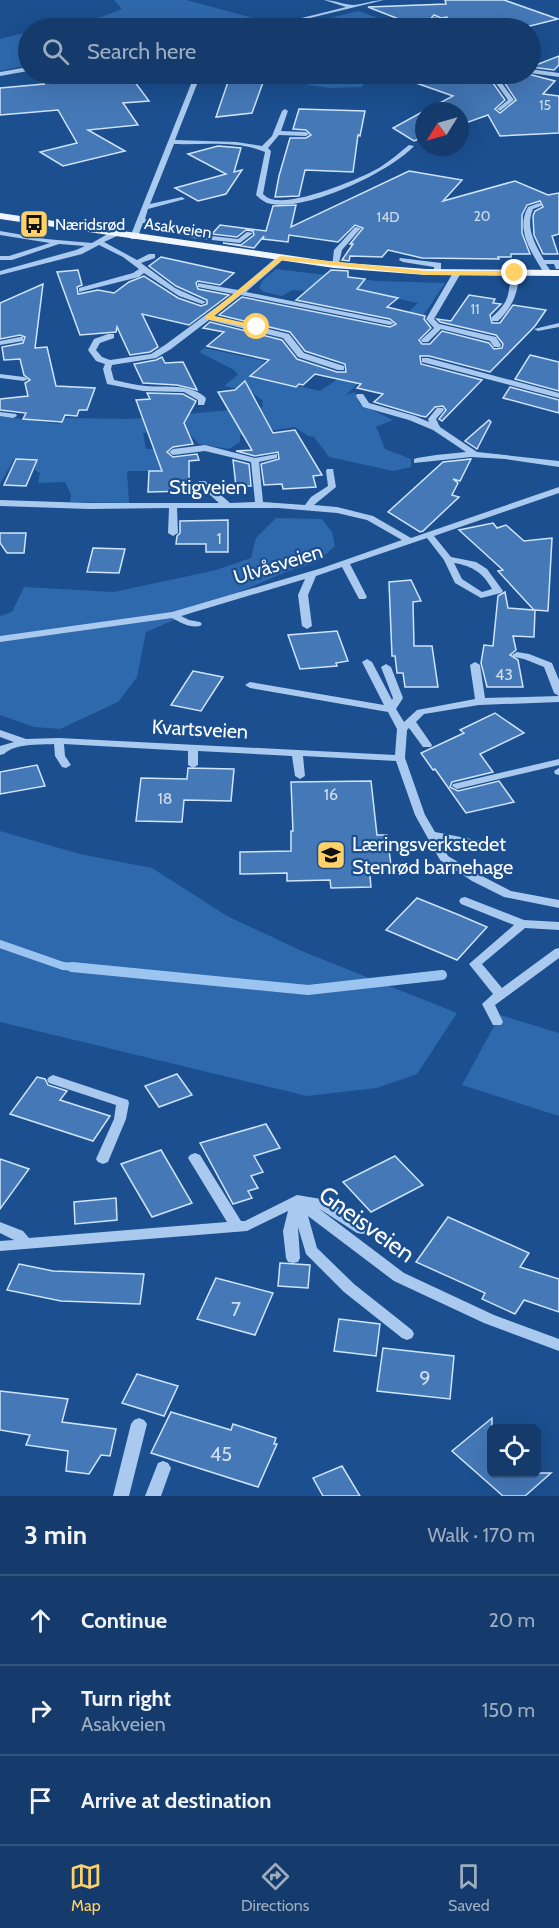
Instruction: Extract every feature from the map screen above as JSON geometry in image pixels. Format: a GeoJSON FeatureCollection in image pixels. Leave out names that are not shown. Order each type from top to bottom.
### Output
{"type":"FeatureCollection","features":[{"type":"Feature","properties":{"kind":"main road","name":"Asakveien"},"geometry":{"type":"LineString","coordinates":[[0,216],[335,265],[437,273],[559,273]]}},
{"type":"Feature","properties":{"kind":"street"},"geometry":{"type":"LineString","coordinates":[[327,0],[353,7]]}},
{"type":"Feature","properties":{"kind":"street"},"geometry":{"type":"LineString","coordinates":[[306,18],[381,0]]}},
{"type":"Feature","properties":{"kind":"street"},"geometry":{"type":"LineString","coordinates":[[0,74],[18,71]]}},
{"type":"Feature","properties":{"kind":"street"},"geometry":{"type":"LineString","coordinates":[[541,72],[559,75]]}},
{"type":"Feature","properties":{"kind":"street"},"geometry":{"type":"LineString","coordinates":[[134,237],[194,84]]}},
{"type":"Feature","properties":{"kind":"street"},"geometry":{"type":"LineString","coordinates":[[499,84],[511,100],[500,109]]}},
{"type":"Feature","properties":{"kind":"street"},"geometry":{"type":"LineString","coordinates":[[264,148],[272,143],[278,133],[285,111]]}},
{"type":"Feature","properties":{"kind":"street"},"geometry":{"type":"LineString","coordinates":[[278,133],[306,134]]}},
{"type":"Feature","properties":{"kind":"street"},"geometry":{"type":"LineString","coordinates":[[172,142],[246,145],[264,148],[268,151],[259,195],[266,200],[290,202],[332,190],[369,175],[411,146]]}},
{"type":"Feature","properties":{"kind":"street"},"geometry":{"type":"LineString","coordinates":[[144,208],[182,199]]}},
{"type":"Feature","properties":{"kind":"street"},"geometry":{"type":"LineString","coordinates":[[539,205],[530,208],[525,220],[528,236],[548,273]]}},
{"type":"Feature","properties":{"kind":"street"},"geometry":{"type":"LineString","coordinates":[[140,220],[172,227],[187,234],[240,242],[249,233]]}},
{"type":"Feature","properties":{"kind":"street"},"geometry":{"type":"LineString","coordinates":[[335,265],[338,250],[357,228]]}},
{"type":"Feature","properties":{"kind":"street"},"geometry":{"type":"LineString","coordinates":[[0,233],[58,243],[97,243],[136,263],[171,290],[202,302]]}},
{"type":"Feature","properties":{"kind":"street"},"geometry":{"type":"LineString","coordinates":[[0,273],[63,257],[114,234]]}},
{"type":"Feature","properties":{"kind":"street"},"geometry":{"type":"LineString","coordinates":[[0,259],[58,243]]}},
{"type":"Feature","properties":{"kind":"street"},"geometry":{"type":"LineString","coordinates":[[136,263],[152,256]]}},
{"type":"Feature","properties":{"kind":"street"},"geometry":{"type":"LineString","coordinates":[[111,336],[97,341],[92,350],[99,359],[108,363],[153,356],[241,292],[280,258]]}},
{"type":"Feature","properties":{"kind":"street"},"geometry":{"type":"LineString","coordinates":[[403,260],[438,265],[437,273]]}},
{"type":"Feature","properties":{"kind":"street"},"geometry":{"type":"LineString","coordinates":[[541,262],[557,262],[559,267]]}},
{"type":"Feature","properties":{"kind":"street"},"geometry":{"type":"LineString","coordinates":[[82,290],[148,271]]}},
{"type":"Feature","properties":{"kind":"street"},"geometry":{"type":"LineString","coordinates":[[456,273],[430,319],[439,327],[493,339],[497,345]]}},
{"type":"Feature","properties":{"kind":"street"},"geometry":{"type":"LineString","coordinates":[[495,319],[510,306],[516,292],[515,273]]}},
{"type":"Feature","properties":{"kind":"street"},"geometry":{"type":"LineString","coordinates":[[201,285],[288,299],[390,323]]}},
{"type":"Feature","properties":{"kind":"street"},"geometry":{"type":"LineString","coordinates":[[208,317],[286,336],[300,355],[341,368]]}},
{"type":"Feature","properties":{"kind":"street"},"geometry":{"type":"LineString","coordinates":[[538,329],[559,325]]}},
{"type":"Feature","properties":{"kind":"street"},"geometry":{"type":"LineString","coordinates":[[425,340],[439,327]]}},
{"type":"Feature","properties":{"kind":"street"},"geometry":{"type":"LineString","coordinates":[[451,330],[451,335],[462,339]]}},
{"type":"Feature","properties":{"kind":"street"},"geometry":{"type":"LineString","coordinates":[[0,343],[20,339]]}},
{"type":"Feature","properties":{"kind":"street"},"geometry":{"type":"LineString","coordinates":[[425,360],[559,396]]}},
{"type":"Feature","properties":{"kind":"street"},"geometry":{"type":"LineString","coordinates":[[108,363],[110,382],[147,389],[182,389],[195,392],[202,399],[201,403]]}},
{"type":"Feature","properties":{"kind":"street"},"geometry":{"type":"LineString","coordinates":[[0,376],[24,379]]}},
{"type":"Feature","properties":{"kind":"street"},"geometry":{"type":"LineString","coordinates":[[360,396],[366,405],[412,418],[436,428],[473,453]]}},
{"type":"Feature","properties":{"kind":"street"},"geometry":{"type":"LineString","coordinates":[[549,401],[559,402]]}},
{"type":"Feature","properties":{"kind":"street"},"geometry":{"type":"LineString","coordinates":[[436,428],[432,419],[440,410]]}},
{"type":"Feature","properties":{"kind":"street"},"geometry":{"type":"LineString","coordinates":[[0,414],[13,416]]}},
{"type":"Feature","properties":{"kind":"street"},"geometry":{"type":"LineString","coordinates":[[173,452],[205,448],[255,461],[274,456]]}},
{"type":"Feature","properties":{"kind":"street"},"geometry":{"type":"LineString","coordinates":[[417,461],[453,453],[473,453],[559,464]]}},
{"type":"Feature","properties":{"kind":"street"},"geometry":{"type":"LineString","coordinates":[[255,461],[254,473],[260,487],[259,506]]}},
{"type":"Feature","properties":{"kind":"street"},"geometry":{"type":"LineString","coordinates":[[308,508],[314,500],[332,487],[330,471]]}},
{"type":"Feature","properties":{"kind":"street"},"geometry":{"type":"LineString","coordinates":[[202,483],[228,506]]}},
{"type":"Feature","properties":{"kind":"street","name":"Ulvåsveien"},"geometry":{"type":"LineString","coordinates":[[0,639],[173,615],[312,574],[559,490]]}},
{"type":"Feature","properties":{"kind":"street"},"geometry":{"type":"LineString","coordinates":[[13,492],[14,503]]}},
{"type":"Feature","properties":{"kind":"street","name":"Stigveien"},"geometry":{"type":"LineString","coordinates":[[0,503],[89,506],[259,506],[337,510],[370,518],[410,541]]}},
{"type":"Feature","properties":{"kind":"street"},"geometry":{"type":"LineString","coordinates":[[173,505],[173,533]]}},
{"type":"Feature","properties":{"kind":"street"},"geometry":{"type":"LineString","coordinates":[[88,517],[89,506]]}},
{"type":"Feature","properties":{"kind":"street"},"geometry":{"type":"LineString","coordinates":[[428,534],[448,559],[458,581],[481,595],[498,591],[489,574],[469,562],[448,559]]}},
{"type":"Feature","properties":{"kind":"street"},"geometry":{"type":"LineString","coordinates":[[345,563],[362,597]]}},
{"type":"Feature","properties":{"kind":"street"},"geometry":{"type":"LineString","coordinates":[[307,626],[303,595],[312,574]]}},
{"type":"Feature","properties":{"kind":"street"},"geometry":{"type":"LineString","coordinates":[[173,615],[186,622],[197,624]]}},
{"type":"Feature","properties":{"kind":"street"},"geometry":{"type":"LineString","coordinates":[[517,656],[526,656],[548,665],[559,693]]}},
{"type":"Feature","properties":{"kind":"street"},"geometry":{"type":"LineString","coordinates":[[366,662],[391,709],[427,745]]}},
{"type":"Feature","properties":{"kind":"street"},"geometry":{"type":"LineString","coordinates":[[475,665],[480,702]]}},
{"type":"Feature","properties":{"kind":"street"},"geometry":{"type":"LineString","coordinates":[[386,667],[398,698],[391,709]]}},
{"type":"Feature","properties":{"kind":"street"},"geometry":{"type":"LineString","coordinates":[[250,685],[391,709]]}},
{"type":"Feature","properties":{"kind":"street"},"geometry":{"type":"LineString","coordinates":[[559,699],[480,702],[421,712],[406,725],[400,758],[420,815],[444,858],[508,894],[559,904]]}},
{"type":"Feature","properties":{"kind":"street","name":"Kvartsveien"},"geometry":{"type":"LineString","coordinates":[[0,733],[25,742],[59,741],[400,758]]}},
{"type":"Feature","properties":{"kind":"street"},"geometry":{"type":"LineString","coordinates":[[59,741],[60,756],[66,765]]}},
{"type":"Feature","properties":{"kind":"street"},"geometry":{"type":"LineString","coordinates":[[0,752],[2,749],[25,742]]}},
{"type":"Feature","properties":{"kind":"street"},"geometry":{"type":"LineString","coordinates":[[193,748],[193,765]]}},
{"type":"Feature","properties":{"kind":"street"},"geometry":{"type":"LineString","coordinates":[[297,753],[300,776]]}},
{"type":"Feature","properties":{"kind":"street"},"geometry":{"type":"LineString","coordinates":[[457,786],[559,762]]}},
{"type":"Feature","properties":{"kind":"street"},"geometry":{"type":"LineString","coordinates":[[431,835],[481,844]]}},
{"type":"Feature","properties":{"kind":"street"},"geometry":{"type":"LineString","coordinates":[[465,901],[522,924],[559,926]]}},
{"type":"Feature","properties":{"kind":"street"},"geometry":{"type":"LineString","coordinates":[[500,994],[475,964],[522,924]]}},
{"type":"Feature","properties":{"kind":"street"},"geometry":{"type":"LineString","coordinates":[[497,1022],[488,1004],[500,994],[553,963],[559,952]]}},
{"type":"Feature","properties":{"kind":"street"},"geometry":{"type":"LineString","coordinates":[[53,1080],[123,1103],[120,1119],[103,1159]]}},
{"type":"Feature","properties":{"kind":"street"},"geometry":{"type":"LineString","coordinates":[[195,1158],[237,1227]]}},
{"type":"Feature","properties":{"kind":"street"},"geometry":{"type":"LineString","coordinates":[[297,1200],[322,1204],[362,1229]]}},
{"type":"Feature","properties":{"kind":"street"},"geometry":{"type":"LineString","coordinates":[[293,1258],[290,1231],[297,1200]]}},
{"type":"Feature","properties":{"kind":"street"},"geometry":{"type":"LineString","coordinates":[[297,1200],[311,1250],[349,1288],[407,1334]]}},
{"type":"Feature","properties":{"kind":"street","name":"Gneisveien"},"geometry":{"type":"LineString","coordinates":[[0,1246],[247,1226],[297,1200],[399,1277],[489,1319],[559,1345]]}},
{"type":"Feature","properties":{"kind":"street"},"geometry":{"type":"LineString","coordinates":[[0,1227],[18,1235],[25,1243]]}},
{"type":"Feature","properties":{"kind":"street"},"geometry":{"type":"LineString","coordinates":[[121,1496],[139,1424]]}},
{"type":"Feature","properties":{"kind":"street"},"geometry":{"type":"LineString","coordinates":[[153,1496],[163,1468]]}},
{"type":"Feature","properties":{"kind":"shaded area"},"geometry":{"type":"Polygon","coordinates":[[[114,0],[186,0],[254,18],[96,18],[122,9],[114,0]]]}},
{"type":"Feature","properties":{"kind":"shaded area"},"geometry":{"type":"Polygon","coordinates":[[[358,11],[378,18],[330,18],[358,11]]]}},
{"type":"Feature","properties":{"kind":"shaded area"},"geometry":{"type":"Polygon","coordinates":[[[18,34],[18,67],[0,71],[0,39],[18,34]]]}},
{"type":"Feature","properties":{"kind":"shaded area"},"geometry":{"type":"Polygon","coordinates":[[[364,84],[361,87],[330,88],[308,85],[364,84]]]}},
{"type":"Feature","properties":{"kind":"shaded area"},"geometry":{"type":"Polygon","coordinates":[[[276,269],[376,281],[445,283],[415,328],[346,395],[355,392],[360,404],[393,420],[376,427],[385,449],[411,459],[411,467],[393,471],[329,457],[314,437],[308,436],[295,427],[240,435],[240,442],[229,449],[199,444],[185,429],[143,433],[146,449],[159,449],[175,471],[127,471],[129,503],[70,502],[71,495],[65,482],[38,483],[40,473],[35,470],[36,460],[14,459],[0,484],[0,416],[59,424],[65,418],[130,419],[263,407],[262,400],[251,392],[224,386],[238,375],[234,370],[199,352],[204,348],[265,361],[251,375],[320,391],[335,381],[418,303],[384,296],[292,290],[282,296],[264,292],[259,288],[262,281],[276,269]]]}},
{"type":"Feature","properties":{"kind":"shaded area"},"geometry":{"type":"Polygon","coordinates":[[[276,518],[322,519],[332,532],[335,546],[317,562],[286,572],[146,632],[137,677],[118,702],[60,729],[34,727],[0,715],[0,616],[12,612],[24,587],[114,592],[216,570],[251,558],[256,538],[276,518]]]}},
{"type":"Feature","properties":{"kind":"shaded area"},"geometry":{"type":"Polygon","coordinates":[[[0,831],[80,854],[152,868],[227,916],[304,952],[457,1013],[417,1074],[377,1088],[307,1096],[0,1022],[0,831]]]}},
{"type":"Feature","properties":{"kind":"shaded area"},"geometry":{"type":"Polygon","coordinates":[[[500,1015],[559,1033],[559,1116],[462,1085],[500,1015]]]}},
{"type":"Feature","properties":{"kind":"building"},"geometry":{"type":"Polygon","coordinates":[[[445,0],[504,0],[558,19],[541,23],[541,18],[441,18],[434,15],[431,18],[396,18],[368,7],[446,4],[445,0]]]}},
{"type":"Feature","properties":{"kind":"building"},"geometry":{"type":"Polygon","coordinates":[[[559,56],[559,65],[554,70],[541,68],[541,63],[559,56]]]}},
{"type":"Feature","properties":{"kind":"building"},"geometry":{"type":"Polygon","coordinates":[[[541,77],[555,81],[543,94],[559,96],[559,133],[500,136],[488,115],[469,122],[469,102],[442,102],[453,96],[419,84],[494,84],[505,100],[495,109],[500,113],[516,100],[505,84],[541,84],[541,77]]]}},
{"type":"Feature","properties":{"kind":"building"},"geometry":{"type":"Polygon","coordinates":[[[44,84],[136,84],[149,101],[123,103],[138,125],[88,130],[125,151],[63,166],[40,152],[77,143],[58,110],[0,115],[0,88],[44,84]]]}},
{"type":"Feature","properties":{"kind":"building"},"geometry":{"type":"Polygon","coordinates":[[[227,84],[262,84],[252,113],[216,117],[227,84]]]}},
{"type":"Feature","properties":{"kind":"building"},"geometry":{"type":"Polygon","coordinates":[[[299,109],[365,111],[360,136],[358,135],[353,172],[305,170],[299,196],[275,197],[290,138],[306,138],[311,135],[306,130],[293,129],[299,109]]]}},
{"type":"Feature","properties":{"kind":"building"},"geometry":{"type":"Polygon","coordinates":[[[415,116],[415,141],[414,141],[393,128],[415,116]]]}},
{"type":"Feature","properties":{"kind":"building"},"geometry":{"type":"Polygon","coordinates":[[[218,146],[241,148],[234,172],[242,170],[226,194],[198,201],[175,188],[226,174],[188,154],[218,146]]]}},
{"type":"Feature","properties":{"kind":"building"},"geometry":{"type":"Polygon","coordinates":[[[409,171],[462,180],[443,201],[515,181],[548,195],[559,193],[559,234],[552,236],[558,254],[543,254],[534,235],[533,216],[535,211],[543,207],[540,201],[527,205],[522,215],[522,233],[530,254],[511,254],[511,257],[498,257],[499,259],[422,258],[388,250],[382,257],[350,256],[349,261],[342,260],[353,244],[350,244],[363,228],[355,225],[338,242],[289,235],[288,242],[263,239],[264,236],[254,248],[223,243],[241,245],[254,235],[253,231],[246,230],[237,237],[212,234],[220,225],[266,231],[273,206],[296,205],[291,227],[409,171]]]}},
{"type":"Feature","properties":{"kind":"building"},"geometry":{"type":"Polygon","coordinates":[[[161,257],[234,273],[220,285],[198,281],[196,283],[198,289],[229,295],[189,325],[142,314],[158,347],[150,352],[130,355],[117,327],[116,332],[80,335],[57,272],[78,270],[82,285],[77,287],[78,294],[98,290],[114,293],[129,282],[144,276],[178,298],[201,306],[207,304],[207,300],[176,286],[149,266],[161,257]]]}},
{"type":"Feature","properties":{"kind":"building"},"geometry":{"type":"Polygon","coordinates":[[[331,270],[348,271],[348,277],[365,279],[357,289],[398,298],[387,307],[425,316],[424,319],[431,328],[419,340],[422,344],[430,344],[442,331],[489,343],[494,349],[502,348],[503,344],[496,335],[440,322],[437,319],[451,321],[469,295],[495,299],[493,303],[501,304],[490,315],[492,323],[500,323],[513,305],[546,310],[535,326],[490,372],[429,356],[420,356],[421,364],[482,380],[442,421],[439,419],[446,410],[443,406],[435,407],[426,417],[421,416],[374,402],[383,394],[357,388],[361,384],[315,374],[303,385],[299,384],[296,387],[250,376],[269,360],[207,346],[224,332],[203,328],[210,322],[282,340],[297,359],[337,372],[346,372],[345,364],[305,351],[290,332],[219,315],[242,297],[390,327],[396,324],[390,319],[296,300],[331,270]]]}},
{"type":"Feature","properties":{"kind":"building"},"geometry":{"type":"Polygon","coordinates":[[[43,284],[35,348],[47,347],[56,386],[95,388],[87,410],[79,410],[77,416],[65,415],[62,422],[23,419],[26,413],[0,410],[0,399],[28,396],[25,383],[30,380],[24,375],[20,359],[4,360],[2,347],[23,343],[25,337],[20,335],[0,339],[0,303],[43,284]]]}},
{"type":"Feature","properties":{"kind":"building"},"geometry":{"type":"Polygon","coordinates":[[[530,355],[559,362],[559,391],[515,379],[530,355]]]}},
{"type":"Feature","properties":{"kind":"building"},"geometry":{"type":"Polygon","coordinates":[[[162,357],[165,363],[183,362],[197,390],[177,385],[143,383],[134,364],[162,357]]]}},
{"type":"Feature","properties":{"kind":"building"},"geometry":{"type":"Polygon","coordinates":[[[245,381],[273,433],[295,430],[322,475],[313,476],[316,487],[283,489],[282,484],[264,485],[261,464],[279,459],[278,452],[255,456],[236,451],[252,450],[218,392],[235,390],[245,381]]]}},
{"type":"Feature","properties":{"kind":"building"},"geometry":{"type":"Polygon","coordinates":[[[510,387],[559,400],[559,413],[503,398],[510,387]]]}},
{"type":"Feature","properties":{"kind":"building"},"geometry":{"type":"Polygon","coordinates":[[[147,393],[183,394],[196,401],[184,423],[193,444],[173,447],[167,452],[173,457],[197,454],[199,460],[189,461],[189,491],[148,492],[149,471],[162,471],[136,400],[150,399],[147,393]]]}},
{"type":"Feature","properties":{"kind":"building"},"geometry":{"type":"Polygon","coordinates":[[[489,420],[491,422],[477,449],[465,441],[489,420]]]}},
{"type":"Feature","properties":{"kind":"building"},"geometry":{"type":"Polygon","coordinates":[[[16,459],[37,460],[26,486],[4,485],[16,459]]]}},
{"type":"Feature","properties":{"kind":"building"},"geometry":{"type":"Polygon","coordinates":[[[471,459],[460,481],[453,479],[458,483],[452,495],[459,497],[423,531],[420,532],[388,512],[443,462],[471,459]]]}},
{"type":"Feature","properties":{"kind":"building"},"geometry":{"type":"Polygon","coordinates":[[[233,460],[249,464],[251,486],[236,486],[233,460]]]}},
{"type":"Feature","properties":{"kind":"building"},"geometry":{"type":"Polygon","coordinates":[[[228,520],[228,552],[206,552],[206,544],[176,544],[180,533],[180,521],[228,520]]]}},
{"type":"Feature","properties":{"kind":"building"},"geometry":{"type":"Polygon","coordinates":[[[493,523],[497,528],[506,525],[524,541],[552,538],[548,611],[535,610],[534,637],[513,636],[516,650],[510,655],[518,660],[523,687],[487,687],[481,663],[484,645],[493,646],[498,596],[505,592],[508,608],[534,610],[498,571],[503,570],[459,530],[493,523]]]}},
{"type":"Feature","properties":{"kind":"building"},"geometry":{"type":"Polygon","coordinates":[[[0,533],[26,533],[24,553],[7,553],[0,543],[0,533]]]}},
{"type":"Feature","properties":{"kind":"building"},"geometry":{"type":"Polygon","coordinates":[[[93,548],[125,549],[119,573],[87,572],[93,548]]]}},
{"type":"Feature","properties":{"kind":"building"},"geometry":{"type":"Polygon","coordinates":[[[411,580],[421,601],[413,602],[414,646],[432,646],[438,687],[405,687],[403,673],[397,673],[395,656],[392,656],[389,582],[411,580]]]}},
{"type":"Feature","properties":{"kind":"building"},"geometry":{"type":"Polygon","coordinates":[[[337,631],[348,661],[336,663],[337,666],[300,669],[288,635],[337,631]]]}},
{"type":"Feature","properties":{"kind":"building"},"geometry":{"type":"Polygon","coordinates":[[[193,671],[223,677],[201,711],[171,705],[193,671]]]}},
{"type":"Feature","properties":{"kind":"building"},"geometry":{"type":"Polygon","coordinates":[[[495,713],[524,733],[480,754],[493,772],[452,782],[450,787],[458,791],[499,781],[514,802],[466,813],[421,753],[464,733],[460,730],[495,713]]]}},
{"type":"Feature","properties":{"kind":"building"},"geometry":{"type":"Polygon","coordinates":[[[37,765],[45,786],[0,794],[0,772],[37,765]]]}},
{"type":"Feature","properties":{"kind":"building"},"geometry":{"type":"Polygon","coordinates":[[[188,768],[234,769],[231,801],[184,800],[182,822],[136,821],[141,778],[187,779],[188,768]]]}},
{"type":"Feature","properties":{"kind":"building"},"geometry":{"type":"Polygon","coordinates":[[[371,781],[377,835],[387,835],[391,865],[369,865],[371,887],[331,888],[330,880],[287,881],[287,873],[240,874],[240,852],[291,851],[291,831],[293,831],[291,782],[371,781]]]}},
{"type":"Feature","properties":{"kind":"building"},"geometry":{"type":"Polygon","coordinates":[[[417,898],[487,927],[457,960],[386,930],[417,898]]]}},
{"type":"Feature","properties":{"kind":"building"},"geometry":{"type":"Polygon","coordinates":[[[177,1074],[192,1095],[159,1107],[145,1086],[177,1074]]]}},
{"type":"Feature","properties":{"kind":"building"},"geometry":{"type":"Polygon","coordinates":[[[37,1077],[45,1079],[48,1085],[67,1091],[60,1100],[110,1116],[93,1141],[10,1114],[37,1077]]]}},
{"type":"Feature","properties":{"kind":"building"},"geometry":{"type":"Polygon","coordinates":[[[266,1124],[280,1148],[254,1156],[263,1172],[251,1176],[258,1188],[248,1191],[252,1198],[233,1204],[200,1143],[266,1124]]]}},
{"type":"Feature","properties":{"kind":"building"},"geometry":{"type":"Polygon","coordinates":[[[161,1150],[192,1203],[152,1217],[121,1164],[161,1150]]]}},
{"type":"Feature","properties":{"kind":"building"},"geometry":{"type":"Polygon","coordinates":[[[395,1156],[423,1185],[371,1212],[343,1182],[395,1156]]]}},
{"type":"Feature","properties":{"kind":"building"},"geometry":{"type":"Polygon","coordinates":[[[0,1159],[29,1169],[0,1209],[0,1159]]]}},
{"type":"Feature","properties":{"kind":"building"},"geometry":{"type":"Polygon","coordinates":[[[116,1198],[117,1220],[75,1224],[74,1202],[116,1198]]]}},
{"type":"Feature","properties":{"kind":"building"},"geometry":{"type":"Polygon","coordinates":[[[448,1217],[529,1253],[520,1267],[559,1279],[559,1312],[524,1300],[515,1314],[482,1299],[485,1293],[416,1262],[448,1217]]]}},
{"type":"Feature","properties":{"kind":"building"},"geometry":{"type":"Polygon","coordinates":[[[280,1263],[310,1265],[308,1288],[278,1286],[280,1263]]]}},
{"type":"Feature","properties":{"kind":"building"},"geometry":{"type":"Polygon","coordinates":[[[19,1264],[53,1271],[144,1274],[140,1304],[61,1301],[7,1290],[19,1264]]]}},
{"type":"Feature","properties":{"kind":"building"},"geometry":{"type":"Polygon","coordinates":[[[216,1278],[273,1293],[255,1335],[197,1319],[216,1278]]]}},
{"type":"Feature","properties":{"kind":"building"},"geometry":{"type":"Polygon","coordinates":[[[339,1319],[380,1324],[376,1356],[334,1351],[339,1319]]]}},
{"type":"Feature","properties":{"kind":"building"},"geometry":{"type":"Polygon","coordinates":[[[383,1348],[454,1356],[450,1399],[377,1391],[383,1348]]]}},
{"type":"Feature","properties":{"kind":"building"},"geometry":{"type":"Polygon","coordinates":[[[137,1374],[178,1386],[164,1416],[122,1403],[137,1374]]]}},
{"type":"Feature","properties":{"kind":"building"},"geometry":{"type":"Polygon","coordinates":[[[0,1391],[68,1399],[62,1422],[116,1429],[110,1456],[101,1455],[89,1474],[66,1471],[68,1451],[26,1445],[30,1435],[0,1430],[0,1391]]]}},
{"type":"Feature","properties":{"kind":"building"},"geometry":{"type":"Polygon","coordinates":[[[171,1412],[231,1430],[233,1424],[276,1438],[274,1444],[277,1444],[258,1487],[151,1453],[171,1412]]]}},
{"type":"Feature","properties":{"kind":"building"},"geometry":{"type":"Polygon","coordinates":[[[492,1418],[492,1424],[487,1424],[487,1478],[541,1478],[541,1473],[551,1473],[525,1496],[503,1496],[452,1451],[492,1418]]]}},
{"type":"Feature","properties":{"kind":"building"},"geometry":{"type":"Polygon","coordinates":[[[342,1466],[360,1496],[323,1496],[313,1478],[342,1466]]]}},
{"type":"Feature","properties":{"kind":"waterway"},"geometry":{"type":"LineString","coordinates":[[0,944],[63,966],[87,968]]}},
{"type":"Feature","properties":{"kind":"waterway"},"geometry":{"type":"LineString","coordinates":[[72,967],[308,990],[442,975]]}},
{"type":"Feature","properties":{"kind":"place","name":"Næridsrød"},"geometry":{"type":"Point","coordinates":[34,224]}},
{"type":"Feature","properties":{"kind":"place","name":"Læringsverkstedet Stenrød barnehage"},"geometry":{"type":"Point","coordinates":[331,855]}},
{"type":"Feature","properties":{"kind":"route"},"geometry":{"type":"LineString","coordinates":[[257,327],[208,317],[280,258],[427,273],[515,273]]}}]}
